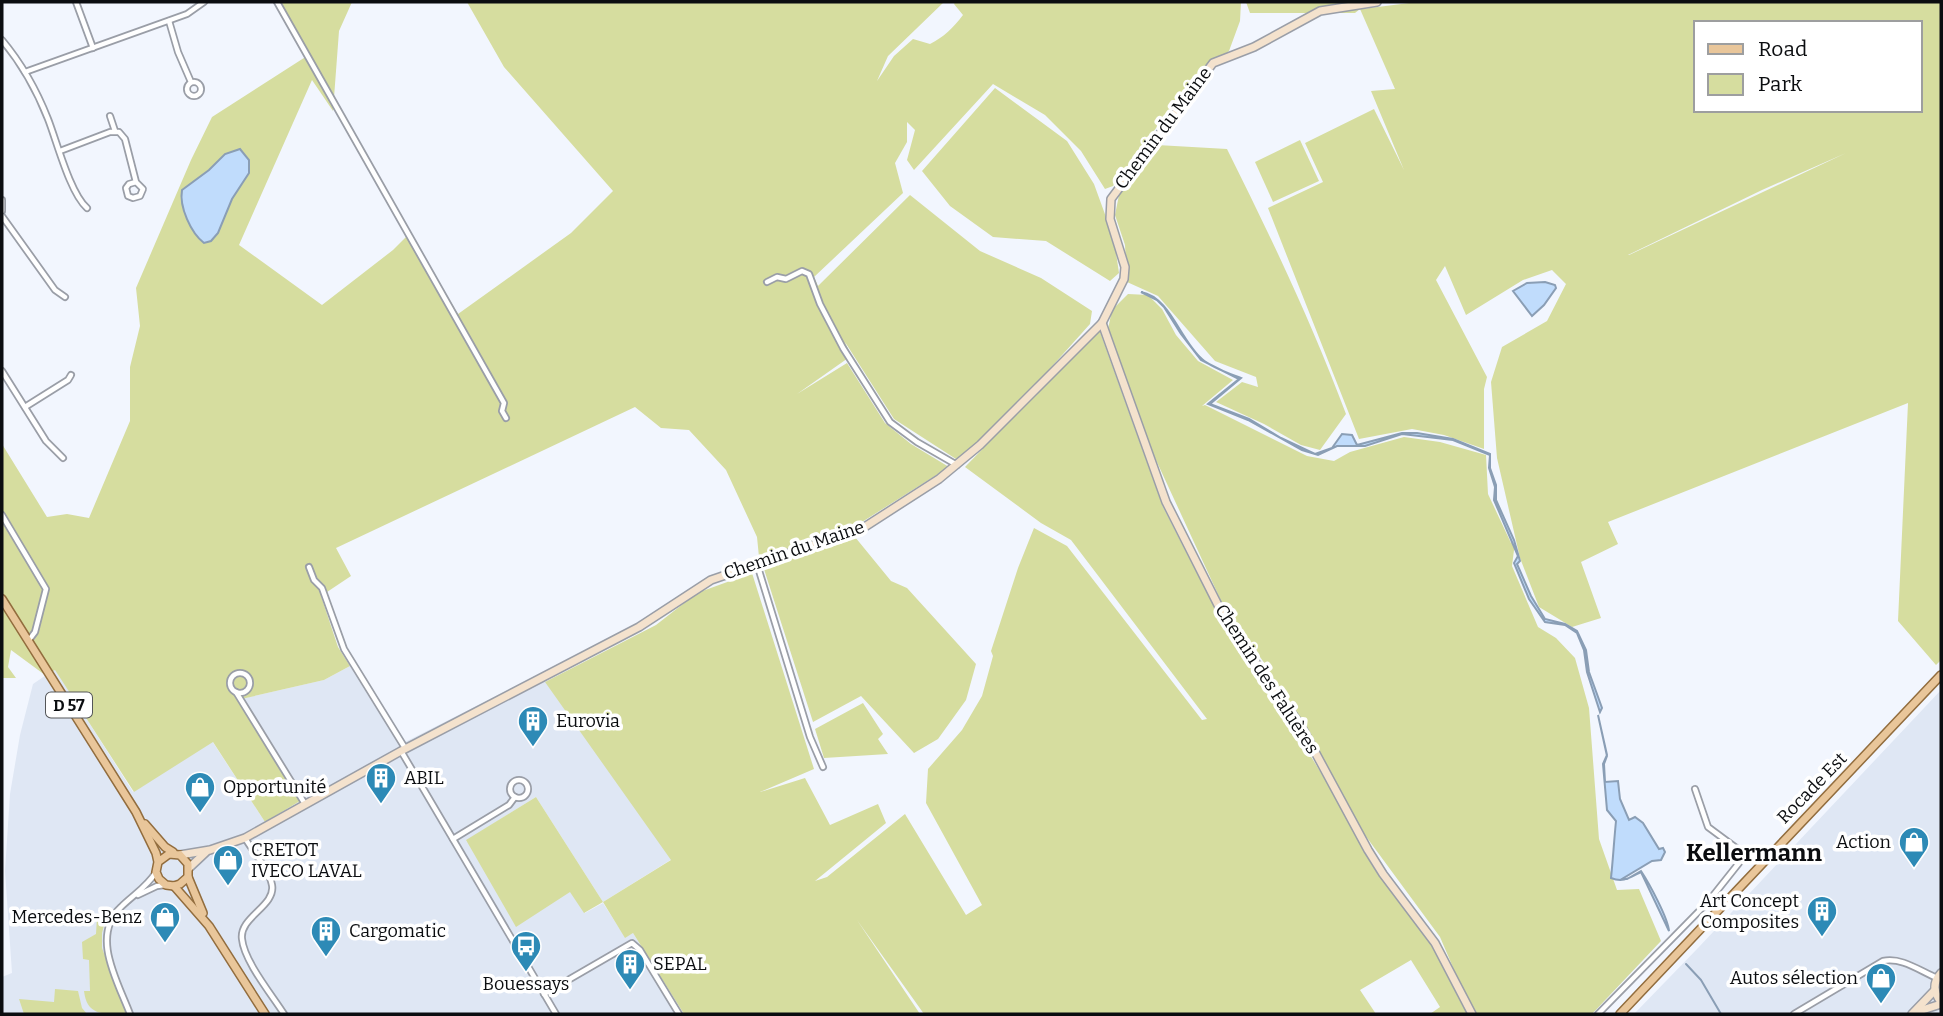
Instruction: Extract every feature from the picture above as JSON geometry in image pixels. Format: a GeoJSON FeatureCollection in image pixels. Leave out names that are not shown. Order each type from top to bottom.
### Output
{"type":"FeatureCollection","features":[{"type":"Feature","properties":{"kind":"main road","name":"D 57"},"geometry":{"type":"LineString","coordinates":[[2,599],[136,812],[158,839],[177,854]]}},
{"type":"Feature","properties":{"kind":"main road","name":"Rocade Est"},"geometry":{"type":"LineString","coordinates":[[1620,1014],[1941,675]]}},
{"type":"Feature","properties":{"kind":"main road","name":"D 57"},"geometry":{"type":"LineString","coordinates":[[136,812],[158,862]]}},
{"type":"Feature","properties":{"kind":"main road"},"geometry":{"type":"LineString","coordinates":[[209,926],[185,859],[177,854],[163,856],[158,862],[156,872],[159,879],[170,885],[209,926],[265,1014]]}},
{"type":"Feature","properties":{"kind":"main road"},"geometry":{"type":"LineString","coordinates":[[170,885],[180,884],[188,872]]}},
{"type":"Feature","properties":{"kind":"street"},"geometry":{"type":"LineString","coordinates":[[76,2],[93,48]]}},
{"type":"Feature","properties":{"kind":"street"},"geometry":{"type":"LineString","coordinates":[[25,72],[187,14],[204,2]]}},
{"type":"Feature","properties":{"kind":"street"},"geometry":{"type":"LineString","coordinates":[[277,2],[504,403],[502,411],[506,418]]}},
{"type":"Feature","properties":{"kind":"street","name":"Chemin du Maine"},"geometry":{"type":"LineString","coordinates":[[177,854],[210,850],[245,838],[403,750],[639,626],[711,580],[863,528],[912,498],[958,465],[1102,323],[1124,279],[1125,267],[1110,219],[1111,199],[1205,71],[1222,58],[1242,52],[1320,11],[1377,2]]}},
{"type":"Feature","properties":{"kind":"street"},"geometry":{"type":"LineString","coordinates":[[169,21],[191,82]]}},
{"type":"Feature","properties":{"kind":"street"},"geometry":{"type":"LineString","coordinates":[[2,40],[25,72],[43,106],[75,192],[87,208]]}},
{"type":"Feature","properties":{"kind":"street"},"geometry":{"type":"LineString","coordinates":[[110,116],[115,131],[123,135],[135,169],[136,182]]}},
{"type":"Feature","properties":{"kind":"street"},"geometry":{"type":"LineString","coordinates":[[60,151],[115,131]]}},
{"type":"Feature","properties":{"kind":"street"},"geometry":{"type":"LineString","coordinates":[[2,200],[2,216],[55,290],[65,297]]}},
{"type":"Feature","properties":{"kind":"street"},"geometry":{"type":"LineString","coordinates":[[767,282],[777,277],[786,279],[802,271],[809,274],[820,304],[843,348],[886,416],[900,431],[958,465]]}},
{"type":"Feature","properties":{"kind":"street","name":"Chemin des Faluères"},"geometry":{"type":"LineString","coordinates":[[1102,323],[1166,502],[1218,606],[1301,726],[1367,850],[1435,943],[1472,1014]]}},
{"type":"Feature","properties":{"kind":"street"},"geometry":{"type":"LineString","coordinates":[[2,371],[46,441],[63,458]]}},
{"type":"Feature","properties":{"kind":"street"},"geometry":{"type":"LineString","coordinates":[[25,408],[68,380],[71,375]]}},
{"type":"Feature","properties":{"kind":"street"},"geometry":{"type":"LineString","coordinates":[[2,516],[46,589],[35,632],[29,641]]}},
{"type":"Feature","properties":{"kind":"street"},"geometry":{"type":"LineString","coordinates":[[757,564],[810,737],[823,767]]}},
{"type":"Feature","properties":{"kind":"street"},"geometry":{"type":"LineString","coordinates":[[309,568],[314,580],[322,588],[344,649],[556,1014]]}},
{"type":"Feature","properties":{"kind":"street"},"geometry":{"type":"LineString","coordinates":[[236,692],[243,692],[249,686],[249,679],[244,674],[238,673],[231,679],[230,686],[305,805]]}},
{"type":"Feature","properties":{"kind":"street"},"geometry":{"type":"LineString","coordinates":[[515,780],[524,781],[528,792],[523,797],[515,797],[510,793],[511,784],[515,780]]}},
{"type":"Feature","properties":{"kind":"street"},"geometry":{"type":"LineString","coordinates":[[1598,1014],[1708,902],[1739,863],[1739,850],[1708,827],[1695,789]]}},
{"type":"Feature","properties":{"kind":"street"},"geometry":{"type":"LineString","coordinates":[[453,839],[509,805],[515,797]]}},
{"type":"Feature","properties":{"kind":"street"},"geometry":{"type":"LineString","coordinates":[[245,838],[268,875],[272,887],[269,898],[246,925],[242,940],[246,954],[284,1014]]}},
{"type":"Feature","properties":{"kind":"street","name":"Chemin du Maine"},"geometry":{"type":"LineString","coordinates":[[188,872],[210,850]]}},
{"type":"Feature","properties":{"kind":"street"},"geometry":{"type":"LineString","coordinates":[[130,1014],[111,962],[107,939],[113,917],[156,872]]}},
{"type":"Feature","properties":{"kind":"street"},"geometry":{"type":"LineString","coordinates":[[131,899],[157,886],[170,885]]}},
{"type":"Feature","properties":{"kind":"street"},"geometry":{"type":"LineString","coordinates":[[544,994],[632,943],[640,950],[679,1014]]}},
{"type":"Feature","properties":{"kind":"street"},"geometry":{"type":"LineString","coordinates":[[1794,1014],[1883,961],[1891,959],[1939,976],[1935,990],[1912,1014]]}},
{"type":"Feature","properties":{"kind":"street"},"geometry":{"type":"LineString","coordinates":[[1912,1014],[1941,1003],[1935,990]]}},
{"type":"Feature","properties":{"kind":"shaded area"},"geometry":{"type":"Polygon","coordinates":[[[350,666],[399,745],[540,674],[672,859],[603,902],[536,797],[466,841],[571,892],[585,913],[603,903],[625,937],[633,933],[684,1014],[2,1014],[2,977],[12,973],[5,871],[10,794],[20,735],[33,684],[55,669],[133,792],[212,741],[265,822],[300,801],[236,700],[324,680],[350,666]]]}},
{"type":"Feature","properties":{"kind":"shaded area"},"geometry":{"type":"Polygon","coordinates":[[[1941,690],[1941,1014],[1634,1014],[1698,948],[1941,690]]]}},
{"type":"Feature","properties":{"kind":"green space"},"geometry":{"type":"Polygon","coordinates":[[[277,2],[352,2],[339,31],[333,111],[312,80],[239,245],[322,305],[393,250],[410,233],[458,314],[571,233],[613,191],[504,67],[467,2],[944,2],[888,56],[877,81],[894,56],[913,39],[930,44],[952,28],[963,15],[955,2],[1241,2],[1240,21],[1229,51],[1194,77],[1113,186],[1105,189],[1081,151],[1045,115],[993,84],[914,170],[907,160],[915,130],[907,122],[907,142],[895,163],[903,193],[814,277],[818,286],[910,195],[980,251],[1041,278],[1092,311],[1090,324],[986,440],[956,459],[894,419],[845,342],[851,356],[797,394],[847,363],[885,423],[911,444],[949,467],[862,522],[815,541],[759,557],[757,537],[726,470],[689,430],[661,428],[635,407],[336,548],[351,576],[321,596],[338,647],[350,666],[324,680],[237,700],[300,801],[265,822],[213,742],[134,792],[55,670],[45,675],[11,650],[8,667],[16,678],[2,678],[2,444],[47,517],[67,514],[89,518],[130,421],[130,367],[140,326],[136,288],[191,160],[212,117],[307,56],[277,2]]]}},
{"type":"Feature","properties":{"kind":"green space"},"geometry":{"type":"Polygon","coordinates":[[[1246,2],[1369,2],[1362,9],[1417,2],[1941,2],[1941,660],[1936,665],[1898,621],[1908,403],[1608,522],[1618,544],[1581,562],[1601,618],[1572,627],[1539,607],[1520,558],[1497,458],[1491,382],[1502,347],[1547,321],[1566,284],[1552,270],[1523,280],[1466,315],[1445,266],[1436,280],[1487,377],[1484,389],[1484,449],[1444,435],[1412,429],[1359,439],[1268,208],[1323,182],[1305,143],[1374,109],[1404,170],[1371,91],[1395,89],[1360,9],[1355,13],[1250,13],[1246,2]],[[1846,153],[1762,190],[1629,255],[1846,153]]]}},
{"type":"Feature","properties":{"kind":"green space"},"geometry":{"type":"Polygon","coordinates":[[[995,88],[1067,141],[1094,184],[1114,239],[1119,273],[1110,281],[1046,241],[993,237],[950,206],[922,171],[995,88]]]}},
{"type":"Feature","properties":{"kind":"green space"},"geometry":{"type":"Polygon","coordinates":[[[1300,140],[1319,181],[1273,202],[1255,162],[1300,140]]]}},
{"type":"Feature","properties":{"kind":"green space"},"geometry":{"type":"Polygon","coordinates":[[[1157,145],[1227,149],[1290,280],[1346,414],[1320,450],[1301,445],[1216,402],[1242,382],[1258,387],[1256,377],[1215,361],[1158,296],[1127,282],[1125,245],[1115,215],[1119,195],[1140,171],[1157,145]]]}},
{"type":"Feature","properties":{"kind":"green space"},"geometry":{"type":"Polygon","coordinates":[[[1128,294],[1148,295],[1162,309],[1176,335],[1198,361],[1233,380],[1202,406],[1205,405],[1307,456],[1334,461],[1350,452],[1404,437],[1440,442],[1486,455],[1488,494],[1511,543],[1515,542],[1512,566],[1538,627],[1556,638],[1575,658],[1589,708],[1599,839],[1617,890],[1639,889],[1661,941],[1592,1014],[1473,1014],[1440,937],[1348,812],[1265,664],[1223,605],[1150,447],[1108,329],[1112,310],[1128,294]]]}},
{"type":"Feature","properties":{"kind":"green space"},"geometry":{"type":"Polygon","coordinates":[[[1099,329],[1163,507],[1205,589],[1399,902],[1426,935],[1467,1014],[1430,1014],[1440,1007],[1411,960],[1360,990],[1376,1014],[924,1014],[857,920],[920,1014],[684,1014],[633,933],[625,938],[603,902],[671,860],[545,682],[656,625],[697,593],[752,573],[814,769],[760,792],[805,778],[830,825],[878,804],[886,823],[815,881],[827,877],[905,814],[966,915],[982,905],[926,803],[928,769],[962,730],[982,696],[993,656],[991,651],[1034,528],[1067,546],[1202,720],[1207,719],[1071,540],[1041,523],[965,467],[1099,329]]]}},
{"type":"Feature","properties":{"kind":"green space"},"geometry":{"type":"Polygon","coordinates":[[[855,537],[891,581],[907,588],[976,664],[966,700],[938,739],[914,753],[861,696],[813,722],[763,566],[855,537]]]}},
{"type":"Feature","properties":{"kind":"green space"},"geometry":{"type":"Polygon","coordinates":[[[863,703],[883,734],[878,739],[888,754],[824,758],[815,729],[863,703]]]}},
{"type":"Feature","properties":{"kind":"green space"},"geometry":{"type":"Polygon","coordinates":[[[536,797],[603,902],[584,913],[570,892],[516,927],[466,840],[536,797]]]}},
{"type":"Feature","properties":{"kind":"green space"},"geometry":{"type":"Polygon","coordinates":[[[108,910],[102,933],[102,948],[126,1014],[97,1012],[89,1005],[84,991],[90,991],[89,960],[83,959],[82,942],[96,934],[97,917],[102,918],[108,910]]]}},
{"type":"Feature","properties":{"kind":"green space"},"geometry":{"type":"Polygon","coordinates":[[[55,989],[78,991],[82,1008],[87,1014],[24,1014],[19,999],[54,1002],[55,989]]]}},
{"type":"Feature","properties":{"kind":"water"},"geometry":{"type":"Polygon","coordinates":[[[240,149],[249,160],[249,173],[232,199],[218,233],[211,241],[204,243],[187,219],[182,204],[182,190],[225,154],[240,149]]]}},
{"type":"Feature","properties":{"kind":"water"},"geometry":{"type":"Polygon","coordinates":[[[1545,282],[1555,285],[1556,288],[1532,316],[1513,291],[1527,283],[1545,282]]]}},
{"type":"Feature","properties":{"kind":"water"},"geometry":{"type":"Polygon","coordinates":[[[1157,300],[1160,302],[1167,310],[1194,350],[1157,300]]]}},
{"type":"Feature","properties":{"kind":"water"},"geometry":{"type":"Polygon","coordinates":[[[1224,372],[1241,378],[1210,404],[1249,419],[1315,454],[1332,448],[1342,434],[1352,435],[1357,445],[1402,433],[1417,433],[1453,439],[1490,455],[1453,440],[1402,434],[1365,446],[1337,446],[1318,455],[1302,450],[1248,420],[1208,404],[1239,379],[1224,372]]]}},
{"type":"Feature","properties":{"kind":"water"},"geometry":{"type":"Polygon","coordinates":[[[1490,455],[1490,468],[1496,485],[1496,500],[1514,540],[1520,561],[1517,564],[1545,619],[1565,624],[1577,631],[1586,650],[1589,672],[1602,708],[1600,712],[1577,633],[1565,625],[1545,622],[1529,599],[1514,563],[1518,556],[1494,500],[1495,487],[1489,468],[1490,455]]]}},
{"type":"Feature","properties":{"kind":"water"},"geometry":{"type":"Polygon","coordinates":[[[1607,755],[1604,764],[1605,782],[1618,781],[1620,799],[1629,820],[1635,817],[1643,823],[1659,849],[1663,848],[1665,852],[1661,860],[1652,861],[1623,880],[1611,878],[1616,821],[1607,810],[1603,764],[1607,755]]]}},
{"type":"Feature","properties":{"kind":"water"},"geometry":{"type":"Polygon","coordinates":[[[1641,871],[1662,909],[1669,931],[1641,872],[1628,878],[1641,871]]]}},
{"type":"Feature","properties":{"kind":"waterway"},"geometry":{"type":"LineString","coordinates":[[1686,964],[1701,980],[1721,1014]]}},
{"type":"Feature","properties":{"kind":"place","name":"Eurovia"},"geometry":{"type":"Point","coordinates":[533,748]}},
{"type":"Feature","properties":{"kind":"place","name":"ABIL"},"geometry":{"type":"Point","coordinates":[381,805]}},
{"type":"Feature","properties":{"kind":"place","name":"Opportunité"},"geometry":{"type":"Point","coordinates":[200,814]}},
{"type":"Feature","properties":{"kind":"place","name":"Action"},"geometry":{"type":"Point","coordinates":[1914,869]}},
{"type":"Feature","properties":{"kind":"place","name":"CRETOT IVECO LAVAL"},"geometry":{"type":"Point","coordinates":[228,887]}},
{"type":"Feature","properties":{"kind":"place","name":"Art Concept Composites"},"geometry":{"type":"Point","coordinates":[1822,938]}},
{"type":"Feature","properties":{"kind":"place","name":"Mercedes-Benz"},"geometry":{"type":"Point","coordinates":[165,944]}},
{"type":"Feature","properties":{"kind":"place","name":"Cargomatic"},"geometry":{"type":"Point","coordinates":[326,958]}},
{"type":"Feature","properties":{"kind":"place","name":"Bouessays"},"geometry":{"type":"Point","coordinates":[526,973]}},
{"type":"Feature","properties":{"kind":"place","name":"SEPAL"},"geometry":{"type":"Point","coordinates":[630,991]}},
{"type":"Feature","properties":{"kind":"place","name":"Autos sélection"},"geometry":{"type":"Point","coordinates":[1881,1005]}},
{"type":"Feature","properties":{"kind":"district","name":"Kellermann"},"geometry":{"type":"Point","coordinates":[1754,853]}}]}
